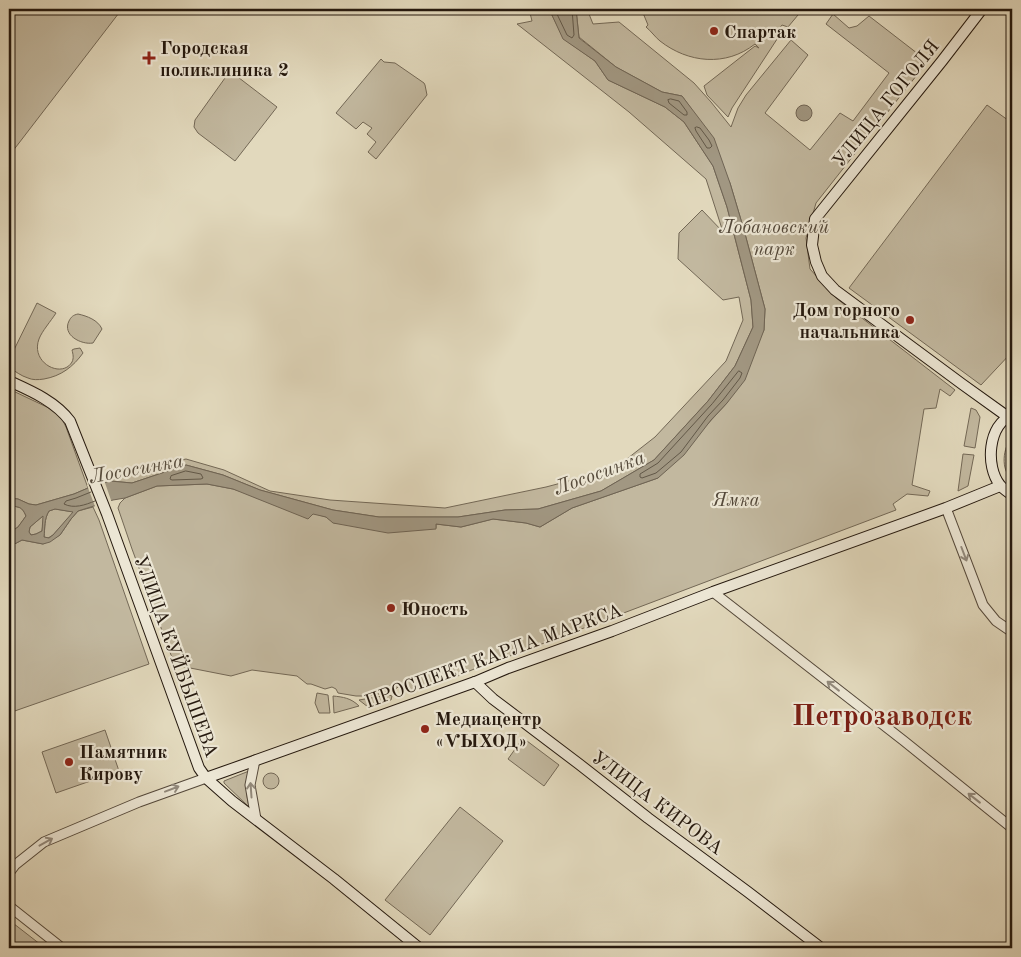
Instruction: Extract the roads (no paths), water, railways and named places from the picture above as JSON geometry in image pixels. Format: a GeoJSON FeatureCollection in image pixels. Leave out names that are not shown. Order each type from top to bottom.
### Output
{"type":"FeatureCollection","features":[{"type":"Feature","properties":{"kind":"main road","name":"УЛИЦА ГОГОЛЯ"},"geometry":{"type":"LineString","coordinates":[[982,9],[815,219],[812,245],[822,276],[835,290],[962,384],[1010,416]]}},
{"type":"Feature","properties":{"kind":"main road","name":"УЛИЦА КУЙБЫШЕВА"},"geometry":{"type":"LineString","coordinates":[[9,381],[51,402],[67,417],[74,429],[94,478],[199,768],[206,778],[419,948]]}},
{"type":"Feature","properties":{"kind":"main road"},"geometry":{"type":"LineString","coordinates":[[1010,416],[999,426],[993,437],[991,460],[1000,486],[1012,495]]}},
{"type":"Feature","properties":{"kind":"main road","name":"ПРОСПЕКТ КАРЛА МАРКСА"},"geometry":{"type":"LineString","coordinates":[[206,778],[475,682],[713,592],[946,508],[1000,486]]}},
{"type":"Feature","properties":{"kind":"main road","name":"УЛИЦА КИРОВА"},"geometry":{"type":"LineString","coordinates":[[475,682],[493,699],[821,948]]}},
{"type":"Feature","properties":{"kind":"street"},"geometry":{"type":"LineString","coordinates":[[946,508],[983,605],[996,621],[1012,632]]}},
{"type":"Feature","properties":{"kind":"street"},"geometry":{"type":"LineString","coordinates":[[713,592],[908,744],[1012,828]]}},
{"type":"Feature","properties":{"kind":"street"},"geometry":{"type":"LineString","coordinates":[[255,760],[250,785],[256,819]]}},
{"type":"Feature","properties":{"kind":"street","name":"ПРОСПЕКТ КАРЛА МАРКСА"},"geometry":{"type":"LineString","coordinates":[[9,873],[14,865],[44,842],[139,802],[206,778]]}},
{"type":"Feature","properties":{"kind":"street"},"geometry":{"type":"LineString","coordinates":[[9,906],[62,948]]}},
{"type":"Feature","properties":{"kind":"water"},"geometry":{"type":"Polygon","coordinates":[[[551,9],[576,9],[579,38],[616,67],[662,92],[682,96],[714,138],[730,183],[765,309],[764,330],[745,380],[684,455],[658,478],[572,508],[540,527],[526,523],[493,519],[461,527],[436,524],[436,529],[388,533],[333,523],[326,517],[313,514],[308,519],[233,489],[207,484],[157,486],[125,498],[78,511],[60,535],[50,542],[43,544],[22,540],[9,547],[9,533],[18,527],[26,516],[21,508],[9,504],[9,498],[36,505],[110,481],[132,483],[186,465],[223,475],[260,490],[333,510],[379,517],[458,517],[505,510],[538,509],[601,491],[654,460],[708,401],[735,366],[753,327],[751,300],[727,207],[713,166],[684,122],[665,107],[608,80],[595,61],[563,39],[551,9]],[[55,509],[47,514],[44,537],[49,538],[53,535],[73,512],[55,509]],[[43,516],[30,527],[29,532],[31,535],[42,531],[43,516]]]}},
{"type":"Feature","properties":{"kind":"water"},"geometry":{"type":"Polygon","coordinates":[[[804,105],[810,107],[812,113],[810,119],[804,121],[798,119],[796,113],[798,107],[804,105]]]}},
{"type":"Feature","properties":{"kind":"place","name":"Спартак"},"geometry":{"type":"Point","coordinates":[714,31]}},
{"type":"Feature","properties":{"kind":"place","name":"Городская поликлиника 2"},"geometry":{"type":"Point","coordinates":[149,58]}},
{"type":"Feature","properties":{"kind":"place","name":"Дом горного начальника"},"geometry":{"type":"Point","coordinates":[910,320]}},
{"type":"Feature","properties":{"kind":"place","name":"Юность"},"geometry":{"type":"Point","coordinates":[391,608]}},
{"type":"Feature","properties":{"kind":"place","name":"Медиацентр «ѴЫХОД»"},"geometry":{"type":"Point","coordinates":[425,729]}},
{"type":"Feature","properties":{"kind":"place","name":"Памятник Кирову"},"geometry":{"type":"Point","coordinates":[69,762]}},
{"type":"Feature","properties":{"kind":"district","name":"Петрозаводск"},"geometry":{"type":"Point","coordinates":[882,715]}},
{"type":"Feature","properties":{"kind":"park label","name":"Лобановский парк"},"geometry":{"type":"Point","coordinates":[774,237]}},
{"type":"Feature","properties":{"kind":"park label","name":"Ямка"},"geometry":{"type":"Point","coordinates":[736,499]}},
{"type":"Feature","properties":{"kind":"water label","name":"Лососинка"},"geometry":{"type":"Point","coordinates":[136,468]}},
{"type":"Feature","properties":{"kind":"water label","name":"Лососинка"},"geometry":{"type":"Point","coordinates":[599,472]}}]}
